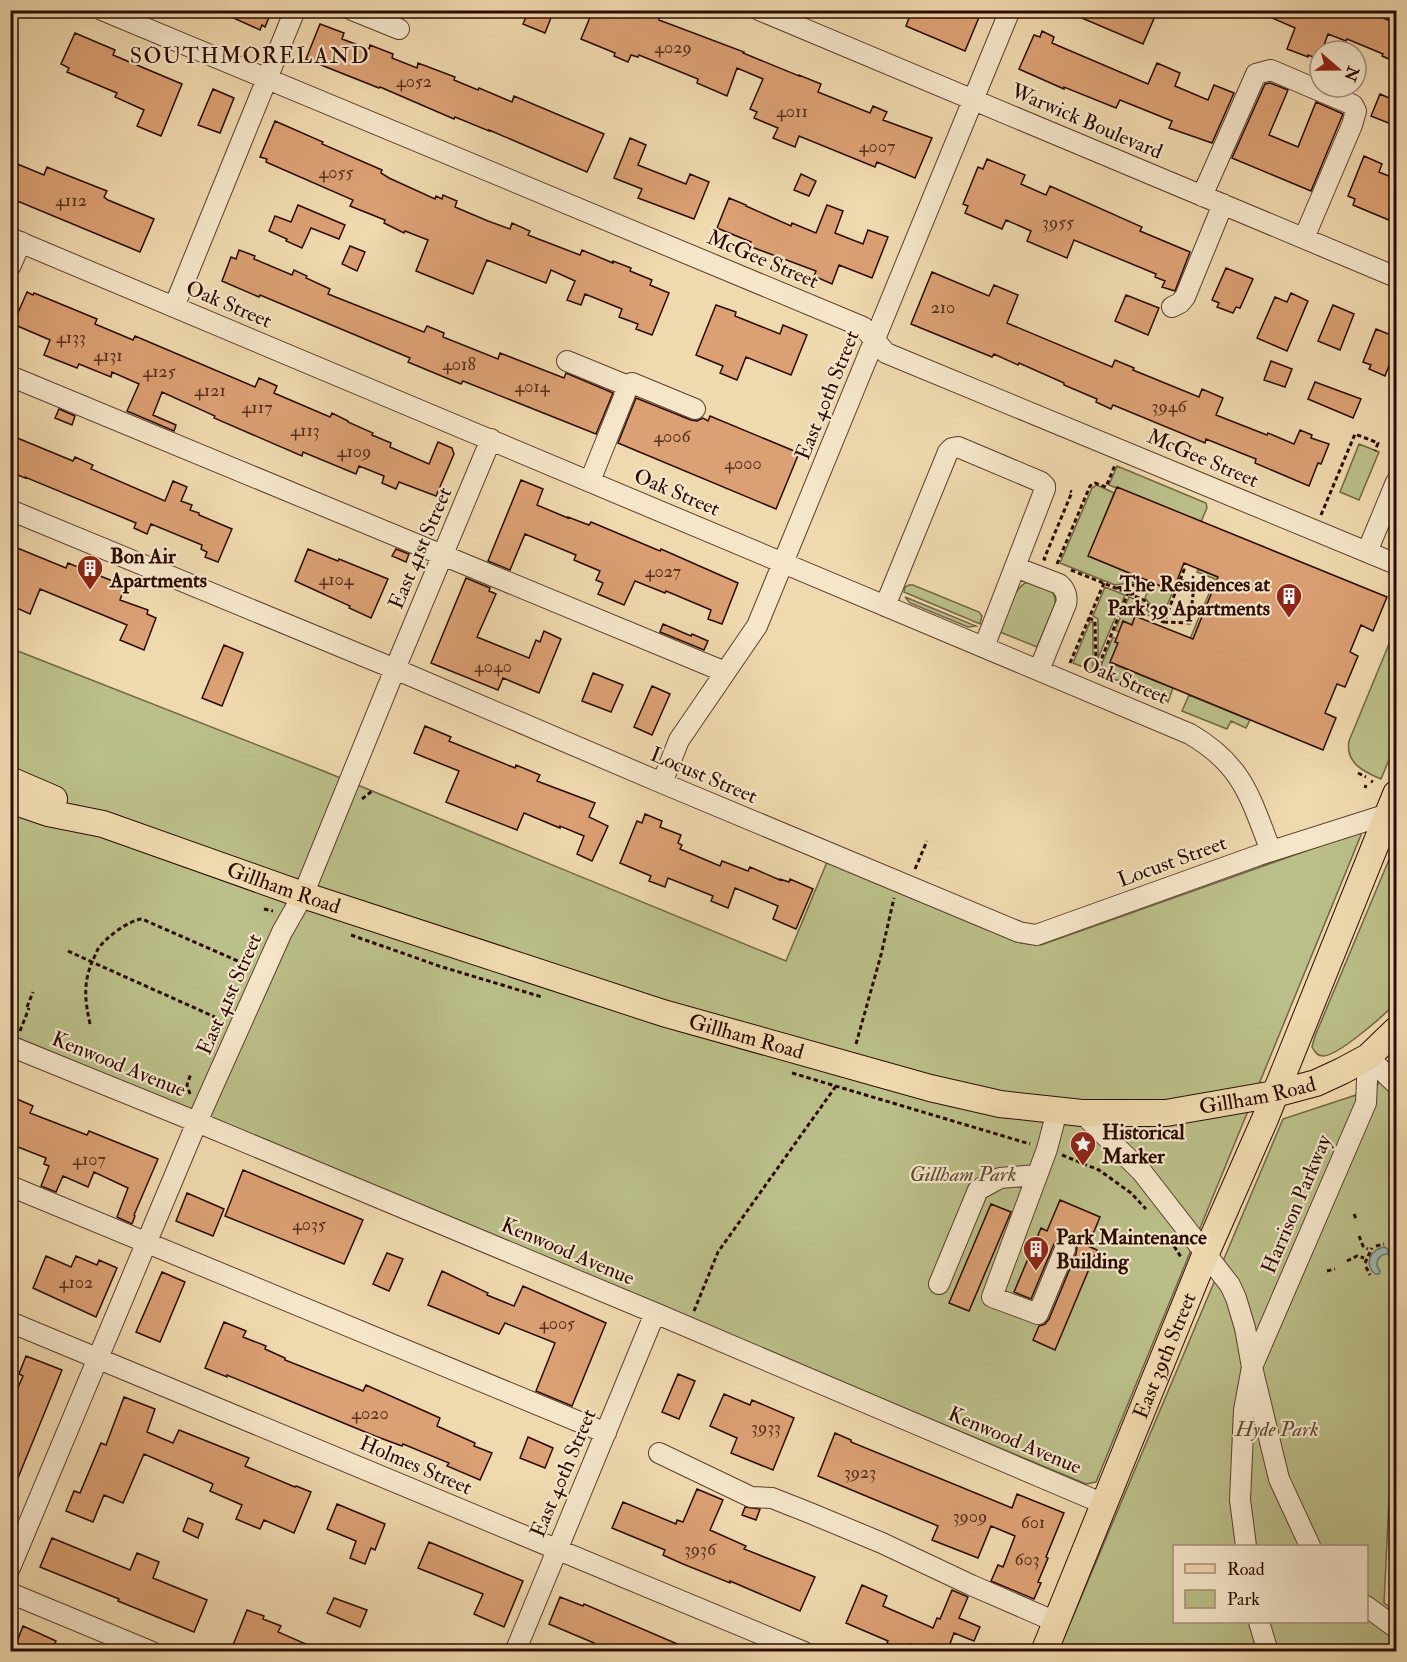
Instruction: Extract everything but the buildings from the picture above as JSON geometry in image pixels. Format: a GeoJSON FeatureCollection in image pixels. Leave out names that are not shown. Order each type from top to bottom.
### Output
{"type":"FeatureCollection","features":[{"type":"Feature","properties":{"kind":"main road","name":"Gillham Road"},"geometry":{"type":"LineString","coordinates":[[10,780],[102,824],[297,906],[663,1013],[930,1088],[1000,1104],[1082,1113],[1166,1113],[1275,1094],[1316,1083],[1342,1071],[1368,1057],[1396,1030]]}},
{"type":"Feature","properties":{"kind":"main road","name":"Gillham Road"},"geometry":{"type":"LineString","coordinates":[[10,800],[48,813],[102,824]]}},
{"type":"Feature","properties":{"kind":"main road","name":"East 39th Street"},"geometry":{"type":"LineString","coordinates":[[1044,1652],[1104,1504],[1196,1258],[1275,1094],[1392,804]]}},
{"type":"Feature","properties":{"kind":"street","name":"McGee Street"},"geometry":{"type":"LineString","coordinates":[[102,10],[863,327],[886,353],[1396,564]]}},
{"type":"Feature","properties":{"kind":"street"},"geometry":{"type":"LineString","coordinates":[[174,307],[296,10]]}},
{"type":"Feature","properties":{"kind":"street"},"geometry":{"type":"LineString","coordinates":[[352,10],[399,30]]}},
{"type":"Feature","properties":{"kind":"street","name":"Warwick Boulevard"},"geometry":{"type":"LineString","coordinates":[[759,10],[1396,277]]}},
{"type":"Feature","properties":{"kind":"street","name":"East 40th Street"},"geometry":{"type":"LineString","coordinates":[[662,783],[679,740],[757,626],[1010,10]]}},
{"type":"Feature","properties":{"kind":"street"},"geometry":{"type":"LineString","coordinates":[[1202,196],[1256,74],[1271,70],[1353,105],[1356,111],[1304,238]]}},
{"type":"Feature","properties":{"kind":"street"},"geometry":{"type":"LineString","coordinates":[[1172,307],[1185,297],[1223,204]]}},
{"type":"Feature","properties":{"kind":"street"},"geometry":{"type":"LineString","coordinates":[[10,267],[16,240]]}},
{"type":"Feature","properties":{"kind":"street","name":"Oak Street"},"geometry":{"type":"LineString","coordinates":[[16,240],[1190,734],[1214,750],[1244,784],[1253,801],[1271,851]]}},
{"type":"Feature","properties":{"kind":"street"},"geometry":{"type":"LineString","coordinates":[[567,361],[628,386]]}},
{"type":"Feature","properties":{"kind":"street"},"geometry":{"type":"LineString","coordinates":[[10,376],[725,672]]}},
{"type":"Feature","properties":{"kind":"street"},"geometry":{"type":"LineString","coordinates":[[590,481],[628,386],[632,383],[695,409]]}},
{"type":"Feature","properties":{"kind":"street","name":"East 41st Street"},"geometry":{"type":"LineString","coordinates":[[10,1568],[197,1122],[282,932],[297,906],[491,439]]}},
{"type":"Feature","properties":{"kind":"street"},"geometry":{"type":"LineString","coordinates":[[885,606],[948,452],[955,446],[1041,482],[1045,486],[984,647]]}},
{"type":"Feature","properties":{"kind":"street"},"geometry":{"type":"LineString","coordinates":[[1367,552],[1396,482]]}},
{"type":"Feature","properties":{"kind":"street","name":"Locust Street"},"geometry":{"type":"LineString","coordinates":[[10,510],[395,669],[1019,932],[1036,935],[1271,851],[1392,804]]}},
{"type":"Feature","properties":{"kind":"street"},"geometry":{"type":"LineString","coordinates":[[1014,567],[1059,584],[1066,596],[1066,604],[1039,670]]}},
{"type":"Feature","properties":{"kind":"street","name":"Kenwood Avenue"},"geometry":{"type":"LineString","coordinates":[[12,1047],[656,1313],[1104,1504]]}},
{"type":"Feature","properties":{"kind":"street"},"geometry":{"type":"LineString","coordinates":[[1368,1057],[1396,1084]]}},
{"type":"Feature","properties":{"kind":"street","name":"Harrison Parkway"},"geometry":{"type":"LineString","coordinates":[[1246,1545],[1240,1500],[1244,1410],[1252,1367],[1366,1103],[1368,1057]]}},
{"type":"Feature","properties":{"kind":"street"},"geometry":{"type":"LineString","coordinates":[[1057,1111],[1047,1149],[992,1297],[1038,1314],[1065,1249]]}},
{"type":"Feature","properties":{"kind":"street","name":"Harrison Parkway"},"geometry":{"type":"LineString","coordinates":[[1082,1113],[1142,1172],[1196,1258],[1230,1285],[1245,1328],[1252,1367]]}},
{"type":"Feature","properties":{"kind":"street"},"geometry":{"type":"LineString","coordinates":[[939,1284],[978,1190],[1000,1178],[1037,1175]]}},
{"type":"Feature","properties":{"kind":"street"},"geometry":{"type":"LineString","coordinates":[[10,1186],[606,1433]]}},
{"type":"Feature","properties":{"kind":"street","name":"East 40th Street"},"geometry":{"type":"LineString","coordinates":[[515,1652],[656,1313]]}},
{"type":"Feature","properties":{"kind":"street","name":"Holmes Street"},"geometry":{"type":"LineString","coordinates":[[10,1323],[804,1652]]}},
{"type":"Feature","properties":{"kind":"street"},"geometry":{"type":"LineString","coordinates":[[1252,1367],[1279,1479],[1310,1545]]}},
{"type":"Feature","properties":{"kind":"street"},"geometry":{"type":"LineString","coordinates":[[659,1453],[751,1497],[771,1498],[882,1543],[1056,1622]]}},
{"type":"Feature","properties":{"kind":"street"},"geometry":{"type":"LineString","coordinates":[[10,1593],[152,1652]]}},
{"type":"Feature","properties":{"kind":"street"},"geometry":{"type":"LineString","coordinates":[[1368,1607],[1396,1628]]}},
{"type":"Feature","properties":{"kind":"street"},"geometry":{"type":"LineString","coordinates":[[1259,1623],[1268,1652]]}},
{"type":"Feature","properties":{"kind":"path"},"geometry":{"type":"LineString","coordinates":[[1320,517],[1355,434],[1378,443],[1375,451]]}},
{"type":"Feature","properties":{"kind":"path"},"geometry":{"type":"LineString","coordinates":[[1070,491],[1072,492],[1044,559],[1057,564],[1090,486],[1095,483],[1106,487],[1115,463]]}},
{"type":"Feature","properties":{"kind":"path"},"geometry":{"type":"LineString","coordinates":[[1066,568],[1144,600],[1158,620],[1190,623],[1194,585],[1180,580]]}},
{"type":"Feature","properties":{"kind":"path"},"geometry":{"type":"LineString","coordinates":[[1164,622],[1184,570],[1187,571]]}},
{"type":"Feature","properties":{"kind":"path"},"geometry":{"type":"LineString","coordinates":[[1115,588],[1137,585],[1146,580]]}},
{"type":"Feature","properties":{"kind":"path"},"geometry":{"type":"LineString","coordinates":[[1070,663],[1104,583]]}},
{"type":"Feature","properties":{"kind":"path"},"geometry":{"type":"LineString","coordinates":[[1093,679],[1130,594],[1137,585]]}},
{"type":"Feature","properties":{"kind":"path"},"geometry":{"type":"LineString","coordinates":[[1182,607],[1191,611]]}},
{"type":"Feature","properties":{"kind":"path"},"geometry":{"type":"LineString","coordinates":[[1089,618],[1095,621],[1096,671]]}},
{"type":"Feature","properties":{"kind":"path"},"geometry":{"type":"LineString","coordinates":[[1358,773],[1366,777]]}},
{"type":"Feature","properties":{"kind":"path"},"geometry":{"type":"LineString","coordinates":[[918,865],[927,841]]}},
{"type":"Feature","properties":{"kind":"path"},"geometry":{"type":"LineString","coordinates":[[856,1044],[887,931],[897,882]]}},
{"type":"Feature","properties":{"kind":"path"},"geometry":{"type":"LineString","coordinates":[[264,909],[297,906]]}},
{"type":"Feature","properties":{"kind":"path"},"geometry":{"type":"LineString","coordinates":[[90,1024],[86,1001],[86,982],[92,962],[103,944],[130,922],[142,919],[240,962]]}},
{"type":"Feature","properties":{"kind":"path"},"geometry":{"type":"LineString","coordinates":[[344,932],[439,966],[542,997]]}},
{"type":"Feature","properties":{"kind":"path"},"geometry":{"type":"LineString","coordinates":[[68,951],[215,1017]]}},
{"type":"Feature","properties":{"kind":"path"},"geometry":{"type":"LineString","coordinates":[[12,1047],[33,992]]}},
{"type":"Feature","properties":{"kind":"path"},"geometry":{"type":"LineString","coordinates":[[788,1072],[1047,1149],[1099,1170],[1131,1193],[1147,1210]]}},
{"type":"Feature","properties":{"kind":"path"},"geometry":{"type":"LineString","coordinates":[[191,1073],[187,1084],[192,1099]]}},
{"type":"Feature","properties":{"kind":"path"},"geometry":{"type":"LineString","coordinates":[[691,1319],[718,1252],[836,1086]]}},
{"type":"Feature","properties":{"kind":"path"},"geometry":{"type":"LineString","coordinates":[[1354,1214],[1357,1221]]}},
{"type":"Feature","properties":{"kind":"path"},"geometry":{"type":"LineString","coordinates":[[1167,1235],[1196,1258]]}},
{"type":"Feature","properties":{"kind":"path"},"geometry":{"type":"LineString","coordinates":[[1359,1236],[1363,1246],[1372,1248],[1384,1244]]}},
{"type":"Feature","properties":{"kind":"path"},"geometry":{"type":"LineString","coordinates":[[1370,1275],[1366,1265],[1372,1248]]}},
{"type":"Feature","properties":{"kind":"path"},"geometry":{"type":"LineString","coordinates":[[1347,1261],[1357,1256],[1364,1258]]}},
{"type":"Feature","properties":{"kind":"path"},"geometry":{"type":"LineString","coordinates":[[1327,1271],[1335,1269]]}},
{"type":"Feature","properties":{"kind":"green space"},"geometry":{"type":"Polygon","coordinates":[[[1359,444],[1379,452],[1359,500],[1340,492],[1359,444]]]}},
{"type":"Feature","properties":{"kind":"green space"},"geometry":{"type":"Polygon","coordinates":[[[1117,466],[1206,503],[1207,508],[1201,522],[1109,485],[1117,466]]]}},
{"type":"Feature","properties":{"kind":"green space"},"geometry":{"type":"Polygon","coordinates":[[[1097,485],[1114,493],[1089,556],[1142,578],[1141,581],[1115,585],[1060,563],[1092,488],[1097,485]]]}},
{"type":"Feature","properties":{"kind":"green space"},"geometry":{"type":"Polygon","coordinates":[[[1198,569],[1218,577],[1193,639],[1190,639],[1215,579],[1197,572],[1198,569]]]}},
{"type":"Feature","properties":{"kind":"green space"},"geometry":{"type":"Polygon","coordinates":[[[1027,582],[1052,591],[1055,598],[1055,604],[1037,647],[1000,632],[1013,597],[1027,582]]]}},
{"type":"Feature","properties":{"kind":"green space"},"geometry":{"type":"Polygon","coordinates":[[[1151,582],[1173,591],[1163,615],[1159,616],[1145,598],[1151,582]]]}},
{"type":"Feature","properties":{"kind":"green space"},"geometry":{"type":"Polygon","coordinates":[[[909,585],[979,612],[982,616],[980,624],[904,592],[905,587],[909,585]]]}},
{"type":"Feature","properties":{"kind":"green space"},"geometry":{"type":"Polygon","coordinates":[[[1105,587],[1125,595],[1098,658],[1098,619],[1093,616],[1105,587]]]}},
{"type":"Feature","properties":{"kind":"green space"},"geometry":{"type":"Polygon","coordinates":[[[905,597],[976,626],[968,627],[910,603],[905,597]]]}},
{"type":"Feature","properties":{"kind":"green space"},"geometry":{"type":"Polygon","coordinates":[[[1129,597],[1142,602],[1151,615],[1135,616],[1132,625],[1123,621],[1119,632],[1115,630],[1129,597]]]}},
{"type":"Feature","properties":{"kind":"green space"},"geometry":{"type":"Polygon","coordinates":[[[1090,622],[1093,622],[1093,671],[1073,663],[1090,622]]]}},
{"type":"Feature","properties":{"kind":"green space"},"geometry":{"type":"Polygon","coordinates":[[[1396,627],[1396,743],[1381,779],[1357,766],[1350,755],[1349,741],[1396,627]]]}},
{"type":"Feature","properties":{"kind":"green space"},"geometry":{"type":"Polygon","coordinates":[[[1113,637],[1118,643],[1110,663],[1173,688],[1168,702],[1155,691],[1098,673],[1113,637]]]}},
{"type":"Feature","properties":{"kind":"green space","name":"Gillham Park"},"geometry":{"type":"Polygon","coordinates":[[[10,648],[321,770],[786,961],[827,862],[1021,943],[1041,945],[1359,832],[1361,835],[1096,1482],[1086,1484],[11,1035],[10,648]]]}},
{"type":"Feature","properties":{"kind":"green space"},"geometry":{"type":"Polygon","coordinates":[[[1189,695],[1250,720],[1246,728],[1231,721],[1227,729],[1182,711],[1189,695]]]}},
{"type":"Feature","properties":{"kind":"green space"},"geometry":{"type":"Polygon","coordinates":[[[1396,843],[1396,1002],[1350,1042],[1330,1054],[1319,1055],[1312,1047],[1315,1036],[1396,843]]]}},
{"type":"Feature","properties":{"kind":"green space","name":"Hyde Park"},"geometry":{"type":"Polygon","coordinates":[[[1396,1062],[1396,1355],[1384,1603],[1396,1611],[1396,1651],[1058,1652],[1283,1119],[1374,1089],[1396,1062]]]}},
{"type":"Feature","properties":{"kind":"water"},"geometry":{"type":"Polygon","coordinates":[[[1384,1247],[1388,1249],[1388,1254],[1378,1259],[1377,1266],[1380,1271],[1379,1274],[1375,1274],[1370,1266],[1370,1258],[1375,1251],[1384,1247]]]}},
{"type":"Feature","properties":{"kind":"place","name":"Bon Air Apartments"},"geometry":{"type":"Point","coordinates":[90,591]}},
{"type":"Feature","properties":{"kind":"place","name":"The Residences at Park 39 Apartments"},"geometry":{"type":"Point","coordinates":[1289,619]}},
{"type":"Feature","properties":{"kind":"place","name":"Historical Marker"},"geometry":{"type":"Point","coordinates":[1083,1167]}},
{"type":"Feature","properties":{"kind":"place","name":"Park Maintenance Building"},"geometry":{"type":"Point","coordinates":[1036,1272]}},
{"type":"Feature","properties":{"kind":"district","name":"SOUTHMORELAND"},"geometry":{"type":"Point","coordinates":[250,55]}}]}
